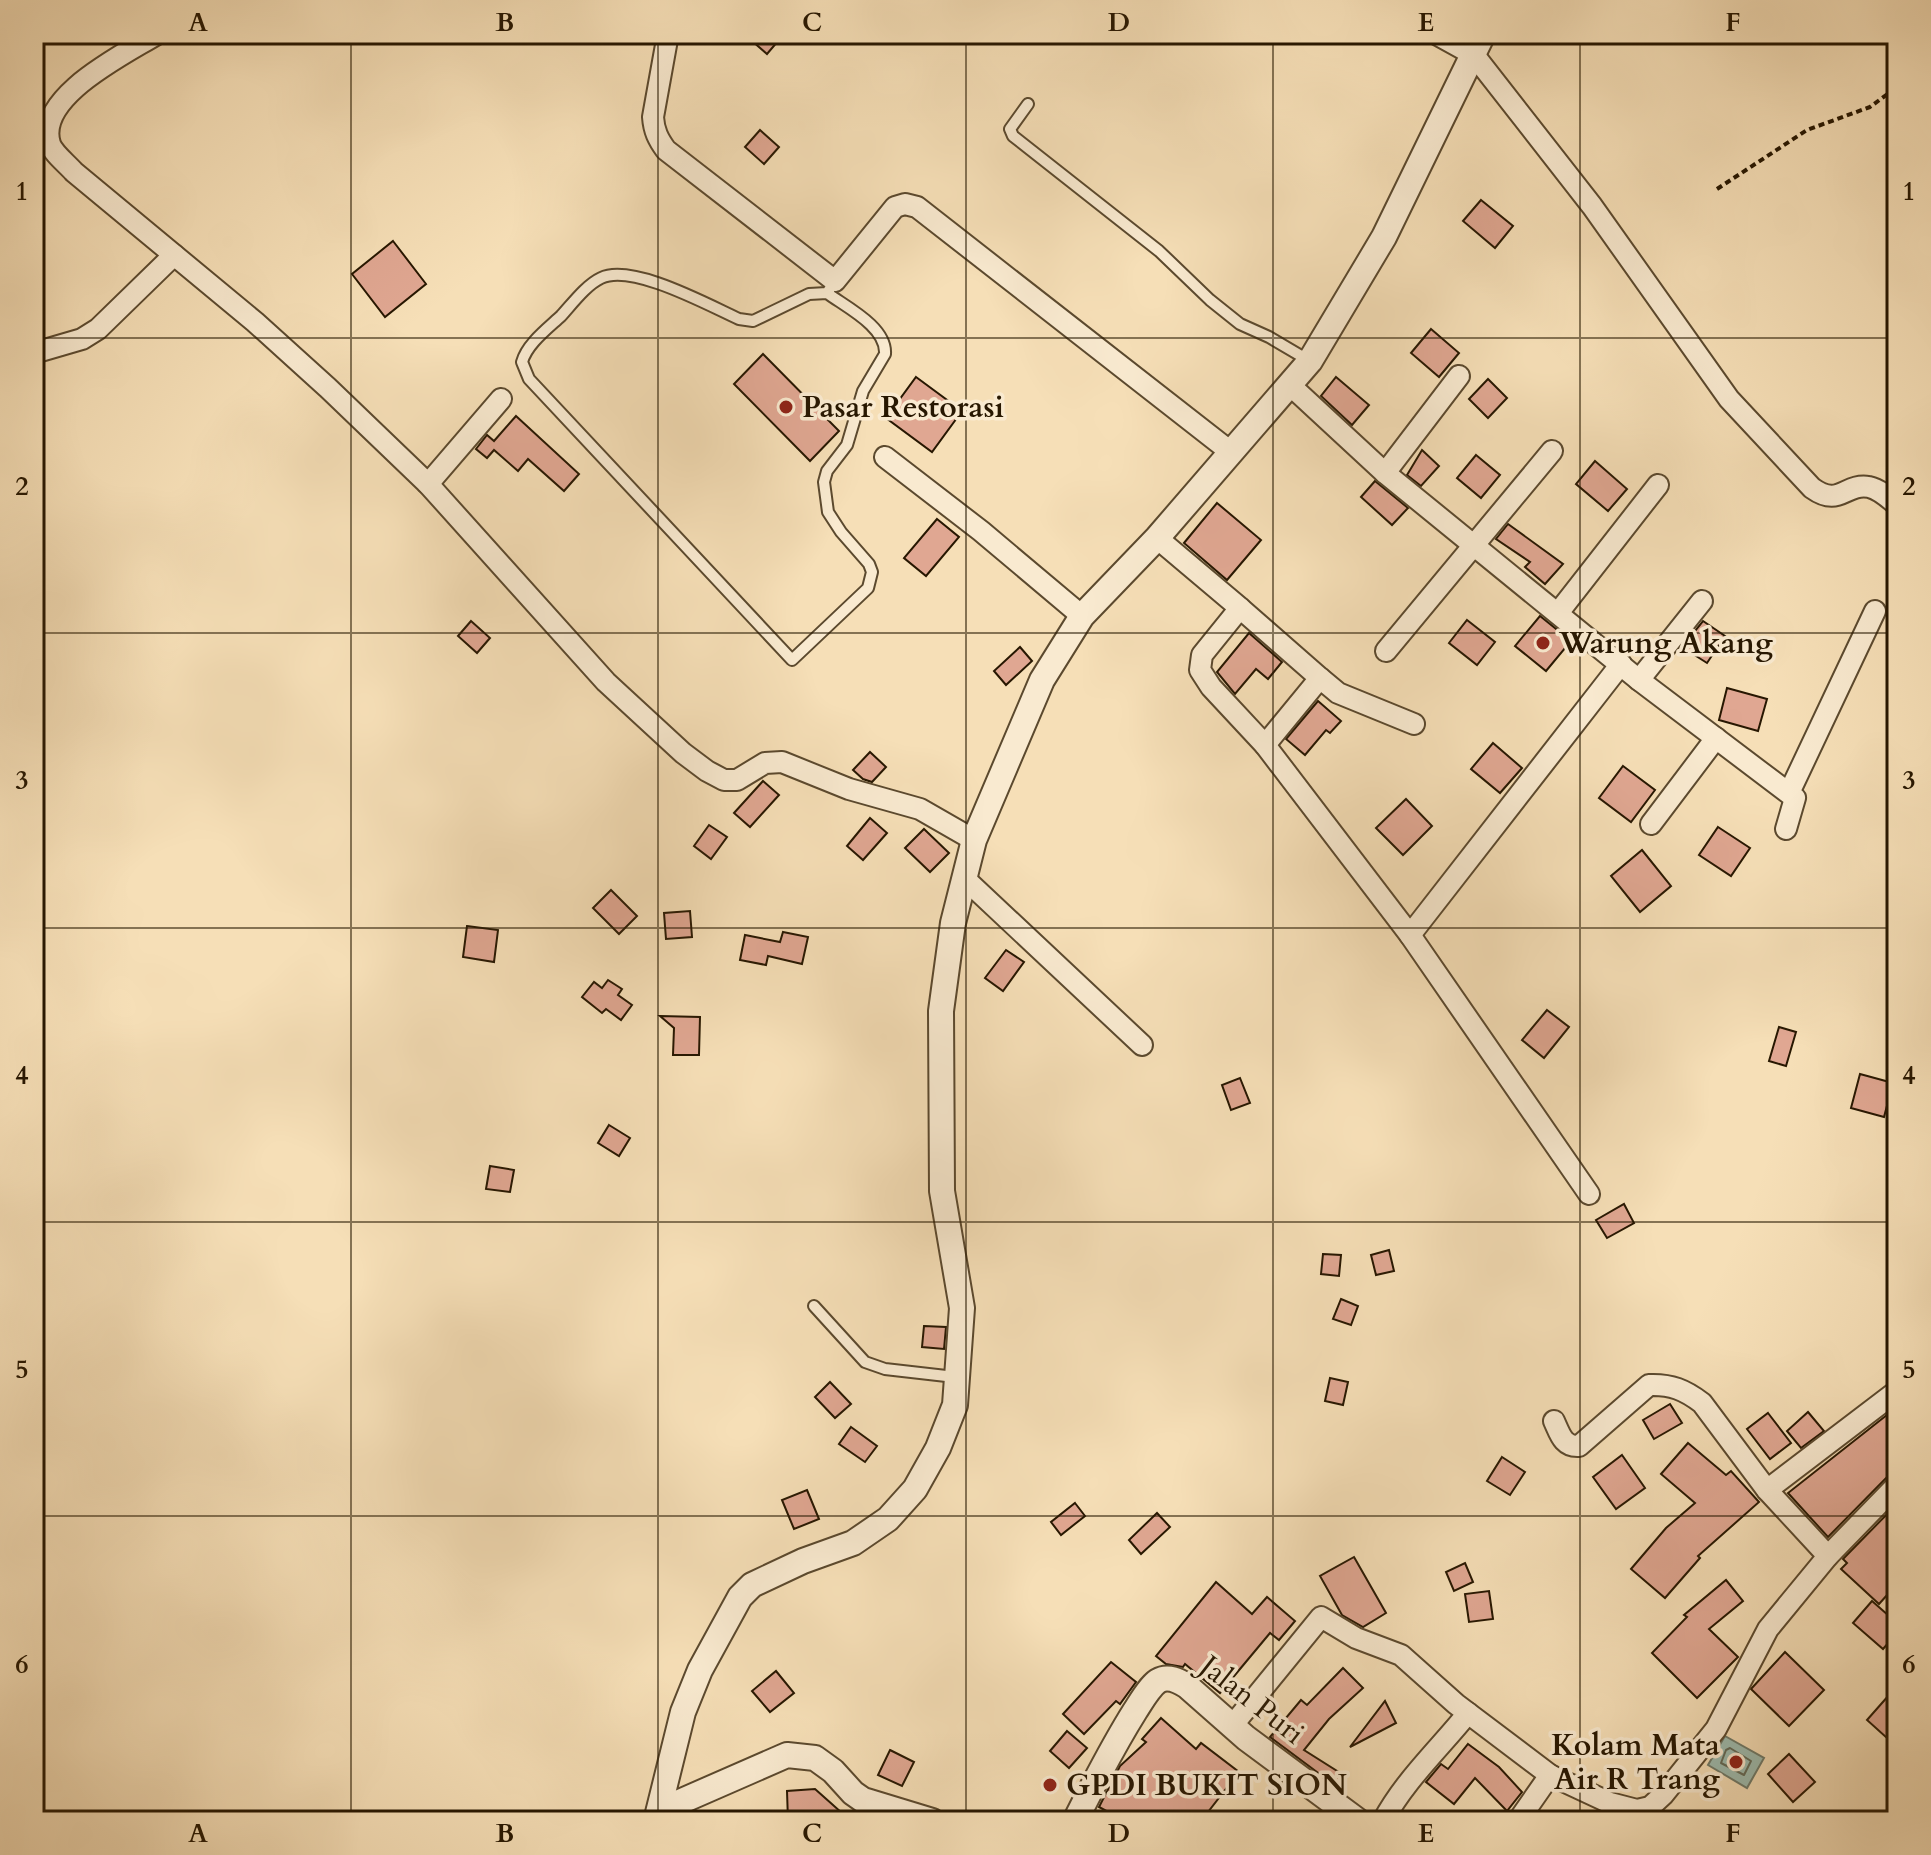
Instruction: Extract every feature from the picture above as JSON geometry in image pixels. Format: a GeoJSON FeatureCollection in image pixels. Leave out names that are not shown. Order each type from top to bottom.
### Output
{"type":"FeatureCollection","features":[{"type":"Feature","properties":{"kind":"street"},"geometry":{"type":"LineString","coordinates":[[157,34],[64,96],[48,128],[50,146],[74,172],[255,322],[428,484],[606,682],[707,771],[724,780],[737,780],[765,763],[782,762],[849,789],[920,809],[974,840]]}},
{"type":"Feature","properties":{"kind":"street"},"geometry":{"type":"LineString","coordinates":[[668,34],[653,117],[659,141],[831,287],[895,207],[905,204],[917,207],[1232,453]]}},
{"type":"Feature","properties":{"kind":"street"},"geometry":{"type":"LineString","coordinates":[[1436,34],[1478,45],[1729,399],[1758,432],[1823,495],[1834,497],[1857,488],[1870,487],[1897,505]]}},
{"type":"Feature","properties":{"kind":"street"},"geometry":{"type":"LineString","coordinates":[[657,1816],[683,1712],[720,1631],[740,1597],[752,1585],[803,1561],[853,1543],[888,1519],[915,1489],[938,1448],[955,1405],[962,1308],[942,1191],[941,1011],[953,923],[974,840],[1042,680],[1082,616],[1157,538],[1310,361],[1384,237],[1478,45]]}},
{"type":"Feature","properties":{"kind":"street"},"geometry":{"type":"LineString","coordinates":[[34,353],[82,339],[98,329],[174,255]]}},
{"type":"Feature","properties":{"kind":"street"},"geometry":{"type":"LineString","coordinates":[[1385,473],[1459,376]]}},
{"type":"Feature","properties":{"kind":"street"},"geometry":{"type":"LineString","coordinates":[[1291,386],[1385,473],[1639,680],[1795,798],[1786,829]]}},
{"type":"Feature","properties":{"kind":"street"},"geometry":{"type":"LineString","coordinates":[[428,484],[501,399]]}},
{"type":"Feature","properties":{"kind":"street"},"geometry":{"type":"LineString","coordinates":[[1386,651],[1552,451]]}},
{"type":"Feature","properties":{"kind":"street"},"geometry":{"type":"LineString","coordinates":[[885,457],[981,531],[1082,616]]}},
{"type":"Feature","properties":{"kind":"street"},"geometry":{"type":"LineString","coordinates":[[1558,613],[1658,485]]}},
{"type":"Feature","properties":{"kind":"street"},"geometry":{"type":"LineString","coordinates":[[1157,538],[1338,693],[1414,724]]}},
{"type":"Feature","properties":{"kind":"street"},"geometry":{"type":"LineString","coordinates":[[1639,680],[1702,601]]}},
{"type":"Feature","properties":{"kind":"street"},"geometry":{"type":"LineString","coordinates":[[1240,608],[1202,655],[1200,670],[1211,687],[1265,745],[1410,935],[1589,1194]]}},
{"type":"Feature","properties":{"kind":"street"},"geometry":{"type":"LineString","coordinates":[[1789,793],[1875,611]]}},
{"type":"Feature","properties":{"kind":"street"},"geometry":{"type":"LineString","coordinates":[[1410,935],[1621,664]]}},
{"type":"Feature","properties":{"kind":"street"},"geometry":{"type":"LineString","coordinates":[[1265,745],[1320,678]]}},
{"type":"Feature","properties":{"kind":"street"},"geometry":{"type":"LineString","coordinates":[[1651,824],[1716,738]]}},
{"type":"Feature","properties":{"kind":"street"},"geometry":{"type":"LineString","coordinates":[[964,878],[1142,1045]]}},
{"type":"Feature","properties":{"kind":"street"},"geometry":{"type":"LineString","coordinates":[[1554,1421],[1565,1443],[1571,1447],[1579,1446],[1649,1385],[1672,1385],[1702,1403],[1767,1490],[1828,1556]]}},
{"type":"Feature","properties":{"kind":"street"},"geometry":{"type":"LineString","coordinates":[[1767,1490],[1897,1391]]}},
{"type":"Feature","properties":{"kind":"street"},"geometry":{"type":"LineString","coordinates":[[1232,1726],[1321,1617],[1356,1638],[1401,1655],[1468,1713],[1550,1775],[1610,1803],[1637,1810],[1650,1807],[1716,1729],[1768,1629],[1828,1556],[1897,1485]]}},
{"type":"Feature","properties":{"kind":"street","name":"Jalan Puri"},"geometry":{"type":"LineString","coordinates":[[1075,1821],[1113,1745],[1159,1681],[1176,1680],[1358,1821]]}},
{"type":"Feature","properties":{"kind":"street"},"geometry":{"type":"LineString","coordinates":[[1383,1821],[1405,1784],[1468,1713]]}},
{"type":"Feature","properties":{"kind":"street"},"geometry":{"type":"LineString","coordinates":[[657,1816],[774,1759],[799,1755],[815,1758],[863,1800],[932,1821]]}},
{"type":"Feature","properties":{"kind":"street"},"geometry":{"type":"LineString","coordinates":[[1518,1821],[1550,1775]]}},
{"type":"Feature","properties":{"kind":"lane"},"geometry":{"type":"LineString","coordinates":[[1028,104],[1010,129],[1013,136],[1159,251],[1240,324],[1310,361]]}},
{"type":"Feature","properties":{"kind":"lane"},"geometry":{"type":"LineString","coordinates":[[613,274],[642,277],[739,319],[753,321],[831,287],[873,327],[886,347],[863,391],[847,445],[827,471],[824,482],[828,512],[869,564],[872,579],[868,588],[792,660],[529,379],[522,362],[528,349],[575,301],[599,278],[613,274]]}},
{"type":"Feature","properties":{"kind":"lane"},"geometry":{"type":"LineString","coordinates":[[814,1306],[865,1362],[885,1369],[957,1378]]}},
{"type":"Feature","properties":{"kind":"path"},"geometry":{"type":"LineString","coordinates":[[1717,189],[1807,130],[1870,107],[1897,87]]}},
{"type":"Feature","properties":{"kind":"water","name":"Kolam Mata Air R Trang"},"geometry":{"type":"Polygon","coordinates":[[[1725,1736],[1764,1758],[1747,1788],[1708,1765],[1725,1736]]]}},
{"type":"Feature","properties":{"kind":"building"},"geometry":{"type":"Polygon","coordinates":[[[744,34],[784,34],[767,54],[744,34]]]}},
{"type":"Feature","properties":{"kind":"building"},"geometry":{"type":"Polygon","coordinates":[[[760,130],[779,147],[764,164],[745,147],[760,130]]]}},
{"type":"Feature","properties":{"kind":"building"},"geometry":{"type":"Polygon","coordinates":[[[1481,200],[1513,226],[1495,248],[1463,221],[1481,200]]]}},
{"type":"Feature","properties":{"kind":"building"},"geometry":{"type":"Polygon","coordinates":[[[393,241],[426,284],[385,317],[352,274],[393,241]]]}},
{"type":"Feature","properties":{"kind":"building"},"geometry":{"type":"Polygon","coordinates":[[[1431,329],[1459,353],[1439,377],[1411,353],[1431,329]]]}},
{"type":"Feature","properties":{"kind":"building","name":"Pasar Restorasi"},"geometry":{"type":"Polygon","coordinates":[[[763,354],[839,431],[810,461],[734,384],[763,354]]]}},
{"type":"Feature","properties":{"kind":"building"},"geometry":{"type":"Polygon","coordinates":[[[916,377],[962,411],[932,452],[886,418],[916,377]]]}},
{"type":"Feature","properties":{"kind":"building"},"geometry":{"type":"Polygon","coordinates":[[[1336,377],[1369,405],[1352,425],[1321,396],[1336,377]]]}},
{"type":"Feature","properties":{"kind":"building"},"geometry":{"type":"Polygon","coordinates":[[[1488,379],[1507,398],[1488,418],[1469,399],[1488,379]]]}},
{"type":"Feature","properties":{"kind":"building"},"geometry":{"type":"Polygon","coordinates":[[[516,416],[579,474],[564,491],[528,459],[518,471],[494,450],[487,458],[476,449],[487,435],[494,441],[516,416]]]}},
{"type":"Feature","properties":{"kind":"building"},"geometry":{"type":"Polygon","coordinates":[[[1422,450],[1439,466],[1421,486],[1407,475],[1422,450]]]}},
{"type":"Feature","properties":{"kind":"building"},"geometry":{"type":"Polygon","coordinates":[[[1476,455],[1500,475],[1481,498],[1457,478],[1476,455]]]}},
{"type":"Feature","properties":{"kind":"building"},"geometry":{"type":"Polygon","coordinates":[[[1595,461],[1627,489],[1608,511],[1576,484],[1595,461]]]}},
{"type":"Feature","properties":{"kind":"building"},"geometry":{"type":"Polygon","coordinates":[[[1375,481],[1408,508],[1392,525],[1361,497],[1375,481]]]}},
{"type":"Feature","properties":{"kind":"building"},"geometry":{"type":"Polygon","coordinates":[[[1217,503],[1261,540],[1227,580],[1184,543],[1217,503]]]}},
{"type":"Feature","properties":{"kind":"building"},"geometry":{"type":"Polygon","coordinates":[[[937,519],[959,537],[926,576],[904,558],[937,519]]]}},
{"type":"Feature","properties":{"kind":"building"},"geometry":{"type":"Polygon","coordinates":[[[1508,524],[1563,564],[1545,584],[1525,567],[1530,562],[1496,539],[1508,524]]]}},
{"type":"Feature","properties":{"kind":"building","name":"Warung Akang"},"geometry":{"type":"Polygon","coordinates":[[[1540,616],[1571,641],[1546,671],[1515,646],[1540,616]]]}},
{"type":"Feature","properties":{"kind":"building"},"geometry":{"type":"Polygon","coordinates":[[[1467,620],[1495,642],[1477,665],[1449,643],[1467,620]]]}},
{"type":"Feature","properties":{"kind":"building"},"geometry":{"type":"Polygon","coordinates":[[[471,621],[490,638],[477,653],[458,636],[471,621]]]}},
{"type":"Feature","properties":{"kind":"building"},"geometry":{"type":"Polygon","coordinates":[[[1703,621],[1725,636],[1707,663],[1682,647],[1703,621]]]}},
{"type":"Feature","properties":{"kind":"building"},"geometry":{"type":"Polygon","coordinates":[[[1249,633],[1282,662],[1268,679],[1256,669],[1235,694],[1217,672],[1249,633]]]}},
{"type":"Feature","properties":{"kind":"building"},"geometry":{"type":"Polygon","coordinates":[[[1020,647],[1032,661],[1006,685],[994,671],[1020,647]]]}},
{"type":"Feature","properties":{"kind":"building"},"geometry":{"type":"Polygon","coordinates":[[[1727,688],[1767,699],[1758,731],[1719,720],[1727,688]]]}},
{"type":"Feature","properties":{"kind":"building"},"geometry":{"type":"Polygon","coordinates":[[[1318,701],[1341,721],[1330,733],[1326,730],[1305,755],[1286,739],[1318,701]]]}},
{"type":"Feature","properties":{"kind":"building"},"geometry":{"type":"Polygon","coordinates":[[[1493,743],[1522,768],[1500,793],[1471,769],[1493,743]]]}},
{"type":"Feature","properties":{"kind":"building"},"geometry":{"type":"Polygon","coordinates":[[[870,752],[886,767],[872,782],[853,770],[870,752]]]}},
{"type":"Feature","properties":{"kind":"building"},"geometry":{"type":"Polygon","coordinates":[[[1623,766],[1655,790],[1631,822],[1599,798],[1623,766]]]}},
{"type":"Feature","properties":{"kind":"building"},"geometry":{"type":"Polygon","coordinates":[[[763,781],[779,795],[750,827],[734,813],[763,781]]]}},
{"type":"Feature","properties":{"kind":"building"},"geometry":{"type":"Polygon","coordinates":[[[1406,799],[1432,826],[1403,855],[1376,828],[1406,799]]]}},
{"type":"Feature","properties":{"kind":"building"},"geometry":{"type":"Polygon","coordinates":[[[870,818],[887,833],[863,860],[847,846],[870,818]]]}},
{"type":"Feature","properties":{"kind":"building"},"geometry":{"type":"Polygon","coordinates":[[[709,825],[727,837],[711,859],[694,846],[709,825]]]}},
{"type":"Feature","properties":{"kind":"building"},"geometry":{"type":"Polygon","coordinates":[[[1718,827],[1750,848],[1731,876],[1699,855],[1718,827]]]}},
{"type":"Feature","properties":{"kind":"building"},"geometry":{"type":"Polygon","coordinates":[[[924,829],[949,853],[930,872],[905,848],[924,829]]]}},
{"type":"Feature","properties":{"kind":"building"},"geometry":{"type":"Polygon","coordinates":[[[1642,850],[1671,886],[1640,912],[1611,876],[1642,850]]]}},
{"type":"Feature","properties":{"kind":"building"},"geometry":{"type":"Polygon","coordinates":[[[611,890],[637,916],[619,934],[593,908],[611,890]]]}},
{"type":"Feature","properties":{"kind":"building"},"geometry":{"type":"Polygon","coordinates":[[[690,911],[692,937],[666,939],[664,913],[690,911]]]}},
{"type":"Feature","properties":{"kind":"building"},"geometry":{"type":"Polygon","coordinates":[[[467,926],[498,930],[494,962],[463,957],[467,926]]]}},
{"type":"Feature","properties":{"kind":"building"},"geometry":{"type":"Polygon","coordinates":[[[783,932],[808,937],[802,964],[768,956],[766,965],[740,960],[745,935],[780,942],[783,932]]]}},
{"type":"Feature","properties":{"kind":"building"},"geometry":{"type":"Polygon","coordinates":[[[1006,950],[1024,962],[1003,991],[985,978],[1006,950]]]}},
{"type":"Feature","properties":{"kind":"building"},"geometry":{"type":"Polygon","coordinates":[[[608,980],[622,989],[618,995],[632,1005],[621,1020],[606,1009],[602,1013],[582,997],[594,982],[602,988],[608,980]]]}},
{"type":"Feature","properties":{"kind":"building"},"geometry":{"type":"Polygon","coordinates":[[[1547,1010],[1569,1027],[1544,1058],[1522,1040],[1547,1010]]]}},
{"type":"Feature","properties":{"kind":"building"},"geometry":{"type":"Polygon","coordinates":[[[660,1016],[700,1017],[699,1055],[673,1055],[674,1028],[660,1016]]]}},
{"type":"Feature","properties":{"kind":"building"},"geometry":{"type":"Polygon","coordinates":[[[1779,1027],[1796,1032],[1786,1066],[1769,1061],[1779,1027]]]}},
{"type":"Feature","properties":{"kind":"building"},"geometry":{"type":"Polygon","coordinates":[[[1860,1074],[1893,1083],[1884,1117],[1851,1108],[1860,1074]]]}},
{"type":"Feature","properties":{"kind":"building"},"geometry":{"type":"Polygon","coordinates":[[[1240,1078],[1250,1103],[1231,1110],[1222,1085],[1240,1078]]]}},
{"type":"Feature","properties":{"kind":"building"},"geometry":{"type":"Polygon","coordinates":[[[609,1125],[630,1138],[619,1156],[598,1143],[609,1125]]]}},
{"type":"Feature","properties":{"kind":"building"},"geometry":{"type":"Polygon","coordinates":[[[490,1166],[514,1170],[510,1192],[486,1189],[490,1166]]]}},
{"type":"Feature","properties":{"kind":"building"},"geometry":{"type":"Polygon","coordinates":[[[1624,1204],[1634,1223],[1607,1238],[1596,1220],[1624,1204]]]}},
{"type":"Feature","properties":{"kind":"building"},"geometry":{"type":"Polygon","coordinates":[[[1389,1250],[1394,1271],[1376,1275],[1371,1255],[1389,1250]]]}},
{"type":"Feature","properties":{"kind":"building"},"geometry":{"type":"Polygon","coordinates":[[[1323,1254],[1341,1255],[1339,1276],[1321,1274],[1323,1254]]]}},
{"type":"Feature","properties":{"kind":"building"},"geometry":{"type":"Polygon","coordinates":[[[1341,1299],[1358,1306],[1351,1325],[1333,1319],[1341,1299]]]}},
{"type":"Feature","properties":{"kind":"building"},"geometry":{"type":"Polygon","coordinates":[[[924,1326],[946,1327],[944,1349],[922,1347],[924,1326]]]}},
{"type":"Feature","properties":{"kind":"building"},"geometry":{"type":"Polygon","coordinates":[[[1330,1378],[1348,1382],[1343,1405],[1325,1401],[1330,1378]]]}},
{"type":"Feature","properties":{"kind":"building"},"geometry":{"type":"Polygon","coordinates":[[[830,1382],[851,1404],[835,1418],[815,1397],[830,1382]]]}},
{"type":"Feature","properties":{"kind":"building"},"geometry":{"type":"Polygon","coordinates":[[[1670,1404],[1682,1423],[1654,1439],[1643,1420],[1670,1404]]]}},
{"type":"Feature","properties":{"kind":"building"},"geometry":{"type":"Polygon","coordinates":[[[1897,1407],[1897,1472],[1888,1476],[1828,1537],[1788,1493],[1897,1407]]]}},
{"type":"Feature","properties":{"kind":"building"},"geometry":{"type":"Polygon","coordinates":[[[1808,1412],[1824,1431],[1801,1448],[1787,1431],[1808,1412]]]}},
{"type":"Feature","properties":{"kind":"building"},"geometry":{"type":"Polygon","coordinates":[[[1768,1413],[1791,1443],[1770,1459],[1747,1429],[1768,1413]]]}},
{"type":"Feature","properties":{"kind":"building"},"geometry":{"type":"Polygon","coordinates":[[[851,1427],[877,1446],[865,1462],[839,1444],[851,1427]]]}},
{"type":"Feature","properties":{"kind":"building"},"geometry":{"type":"Polygon","coordinates":[[[1688,1443],[1726,1475],[1731,1471],[1759,1502],[1698,1556],[1700,1558],[1665,1598],[1631,1569],[1666,1528],[1695,1503],[1661,1474],[1688,1443]]]}},
{"type":"Feature","properties":{"kind":"building"},"geometry":{"type":"Polygon","coordinates":[[[1622,1455],[1645,1488],[1616,1509],[1593,1477],[1622,1455]]]}},
{"type":"Feature","properties":{"kind":"building"},"geometry":{"type":"Polygon","coordinates":[[[1502,1457],[1525,1472],[1510,1495],[1487,1481],[1502,1457]]]}},
{"type":"Feature","properties":{"kind":"building"},"geometry":{"type":"Polygon","coordinates":[[[807,1490],[819,1519],[794,1529],[782,1500],[807,1490]]]}},
{"type":"Feature","properties":{"kind":"building"},"geometry":{"type":"Polygon","coordinates":[[[1075,1503],[1085,1516],[1061,1535],[1051,1522],[1075,1503]]]}},
{"type":"Feature","properties":{"kind":"building"},"geometry":{"type":"Polygon","coordinates":[[[1897,1504],[1897,1584],[1879,1604],[1841,1569],[1847,1563],[1843,1559],[1897,1504]]]}},
{"type":"Feature","properties":{"kind":"building"},"geometry":{"type":"Polygon","coordinates":[[[1157,1513],[1170,1527],[1141,1554],[1129,1540],[1157,1513]]]}},
{"type":"Feature","properties":{"kind":"building"},"geometry":{"type":"Polygon","coordinates":[[[1354,1557],[1386,1613],[1363,1627],[1342,1615],[1320,1576],[1354,1557]]]}},
{"type":"Feature","properties":{"kind":"building"},"geometry":{"type":"Polygon","coordinates":[[[1465,1563],[1473,1582],[1454,1591],[1446,1572],[1465,1563]]]}},
{"type":"Feature","properties":{"kind":"building"},"geometry":{"type":"Polygon","coordinates":[[[1726,1580],[1743,1601],[1709,1629],[1738,1657],[1697,1698],[1652,1653],[1687,1617],[1684,1615],[1726,1580]]]}},
{"type":"Feature","properties":{"kind":"building"},"geometry":{"type":"Polygon","coordinates":[[[1216,1582],[1252,1614],[1267,1597],[1295,1621],[1279,1640],[1270,1633],[1220,1693],[1185,1664],[1183,1667],[1166,1664],[1156,1656],[1216,1582]]]}},
{"type":"Feature","properties":{"kind":"building"},"geometry":{"type":"Polygon","coordinates":[[[1489,1591],[1493,1619],[1469,1622],[1465,1594],[1489,1591]]]}},
{"type":"Feature","properties":{"kind":"building"},"geometry":{"type":"Polygon","coordinates":[[[1872,1601],[1897,1623],[1897,1633],[1883,1649],[1853,1623],[1872,1601]]]}},
{"type":"Feature","properties":{"kind":"building"},"geometry":{"type":"Polygon","coordinates":[[[1785,1652],[1824,1690],[1789,1726],[1751,1689],[1785,1652]]]}},
{"type":"Feature","properties":{"kind":"building"},"geometry":{"type":"Polygon","coordinates":[[[1111,1662],[1136,1682],[1120,1704],[1116,1701],[1084,1734],[1063,1714],[1111,1662]]]}},
{"type":"Feature","properties":{"kind":"building"},"geometry":{"type":"Polygon","coordinates":[[[1343,1668],[1363,1688],[1329,1719],[1304,1750],[1345,1776],[1337,1787],[1270,1737],[1301,1700],[1307,1705],[1343,1668]]]}},
{"type":"Feature","properties":{"kind":"building"},"geometry":{"type":"Polygon","coordinates":[[[776,1671],[794,1693],[770,1712],[752,1691],[776,1671]]]}},
{"type":"Feature","properties":{"kind":"building"},"geometry":{"type":"Polygon","coordinates":[[[1897,1686],[1897,1747],[1867,1720],[1897,1686]]]}},
{"type":"Feature","properties":{"kind":"building"},"geometry":{"type":"Polygon","coordinates":[[[1385,1701],[1396,1723],[1350,1747],[1385,1701]]]}},
{"type":"Feature","properties":{"kind":"building"},"geometry":{"type":"Polygon","coordinates":[[[1161,1718],[1196,1749],[1201,1743],[1239,1772],[1201,1821],[1125,1821],[1099,1807],[1120,1766],[1146,1742],[1142,1739],[1161,1718]]]}},
{"type":"Feature","properties":{"kind":"building"},"geometry":{"type":"Polygon","coordinates":[[[1067,1731],[1087,1748],[1069,1768],[1050,1751],[1067,1731]]]}},
{"type":"Feature","properties":{"kind":"building"},"geometry":{"type":"Polygon","coordinates":[[[1468,1744],[1499,1767],[1522,1792],[1507,1811],[1475,1778],[1454,1804],[1426,1782],[1441,1764],[1448,1769],[1468,1744]]]}},
{"type":"Feature","properties":{"kind":"building"},"geometry":{"type":"Polygon","coordinates":[[[890,1750],[914,1762],[902,1786],[878,1775],[890,1750]]]}},
{"type":"Feature","properties":{"kind":"building"},"geometry":{"type":"Polygon","coordinates":[[[1789,1754],[1815,1782],[1793,1802],[1768,1774],[1789,1754]]]}},
{"type":"Feature","properties":{"kind":"building"},"geometry":{"type":"Polygon","coordinates":[[[815,1789],[851,1821],[788,1821],[787,1791],[815,1789]]]}},
{"type":"Feature","properties":{"kind":"place","name":"Pasar Restorasi"},"geometry":{"type":"Point","coordinates":[786,407]}},
{"type":"Feature","properties":{"kind":"place","name":"Warung Akang"},"geometry":{"type":"Point","coordinates":[1543,643]}},
{"type":"Feature","properties":{"kind":"place","name":"Kolam Mata Air R Trang"},"geometry":{"type":"Point","coordinates":[1736,1762]}},
{"type":"Feature","properties":{"kind":"place","name":"GPDI BUKIT SION"},"geometry":{"type":"Point","coordinates":[1050,1785]}}]}
